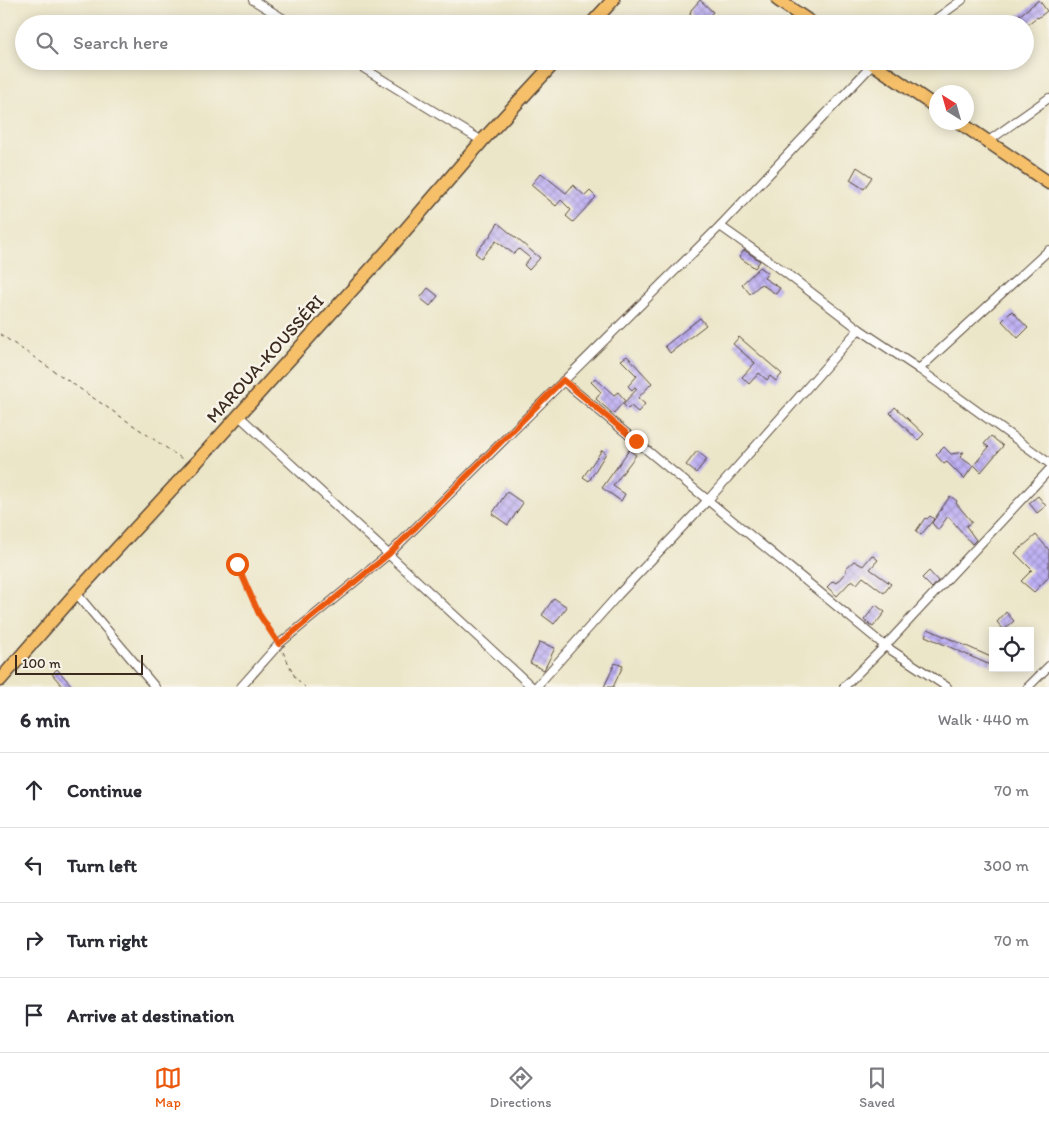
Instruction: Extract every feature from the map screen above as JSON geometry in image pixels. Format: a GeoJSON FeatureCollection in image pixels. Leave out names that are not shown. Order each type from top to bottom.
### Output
{"type":"FeatureCollection","features":[{"type":"Feature","properties":{"kind":"main road"},"geometry":{"type":"LineString","coordinates":[[599,15],[613,0]]}},
{"type":"Feature","properties":{"kind":"main road"},"geometry":{"type":"LineString","coordinates":[[778,0],[800,15]]}},
{"type":"Feature","properties":{"kind":"main road","name":"MAROUA-KOUSSÉRI"},"geometry":{"type":"LineString","coordinates":[[0,680],[76,593],[389,249],[482,141],[548,70]]}},
{"type":"Feature","properties":{"kind":"main road"},"geometry":{"type":"LineString","coordinates":[[884,70],[929,102]]}},
{"type":"Feature","properties":{"kind":"main road"},"geometry":{"type":"LineString","coordinates":[[970,130],[1049,183]]}},
{"type":"Feature","properties":{"kind":"street"},"geometry":{"type":"LineString","coordinates":[[253,0],[277,15]]}},
{"type":"Feature","properties":{"kind":"street"},"geometry":{"type":"LineString","coordinates":[[941,15],[962,0]]}},
{"type":"Feature","properties":{"kind":"street"},"geometry":{"type":"LineString","coordinates":[[367,70],[482,141]]}},
{"type":"Feature","properties":{"kind":"street"},"geometry":{"type":"LineString","coordinates":[[241,687],[279,644],[389,554],[720,226],[866,70]]}},
{"type":"Feature","properties":{"kind":"street"},"geometry":{"type":"LineString","coordinates":[[987,142],[1049,98]]}},
{"type":"Feature","properties":{"kind":"street"},"geometry":{"type":"LineString","coordinates":[[720,226],[778,267],[859,329],[919,369],[1049,463]]}},
{"type":"Feature","properties":{"kind":"street"},"geometry":{"type":"LineString","coordinates":[[919,369],[1049,250]]}},
{"type":"Feature","properties":{"kind":"street"},"geometry":{"type":"LineString","coordinates":[[536,687],[618,595],[708,500],[859,329]]}},
{"type":"Feature","properties":{"kind":"street"},"geometry":{"type":"LineString","coordinates":[[563,380],[886,646],[947,687]]}},
{"type":"Feature","properties":{"kind":"street"},"geometry":{"type":"LineString","coordinates":[[238,415],[532,687]]}},
{"type":"Feature","properties":{"kind":"street"},"geometry":{"type":"LineString","coordinates":[[844,687],[886,646],[1049,470]]}},
{"type":"Feature","properties":{"kind":"street"},"geometry":{"type":"LineString","coordinates":[[76,593],[155,687]]}},
{"type":"Feature","properties":{"kind":"street"},"geometry":{"type":"LineString","coordinates":[[1028,687],[1049,666]]}},
{"type":"Feature","properties":{"kind":"path"},"geometry":{"type":"LineString","coordinates":[[0,334],[193,466]]}},
{"type":"Feature","properties":{"kind":"path"},"geometry":{"type":"LineString","coordinates":[[237,564],[259,614],[279,644],[295,677],[305,687]]}},
{"type":"Feature","properties":{"kind":"building"},"geometry":{"type":"Polygon","coordinates":[[[700,0],[713,12],[710,15],[690,15],[691,10],[700,0]]]}},
{"type":"Feature","properties":{"kind":"building"},"geometry":{"type":"Polygon","coordinates":[[[1039,0],[1047,11],[1034,19],[1034,15],[1020,15],[1039,0]]]}},
{"type":"Feature","properties":{"kind":"building"},"geometry":{"type":"Polygon","coordinates":[[[857,167],[872,177],[864,189],[850,180],[857,167]]]}},
{"type":"Feature","properties":{"kind":"building"},"geometry":{"type":"Polygon","coordinates":[[[541,173],[566,193],[573,185],[585,196],[590,191],[596,197],[573,222],[566,216],[571,210],[561,200],[556,206],[531,185],[541,173]]]}},
{"type":"Feature","properties":{"kind":"building"},"geometry":{"type":"Polygon","coordinates":[[[498,223],[540,258],[529,270],[524,265],[530,258],[519,249],[514,254],[496,241],[481,258],[475,253],[490,236],[498,223]]]}},
{"type":"Feature","properties":{"kind":"building"},"geometry":{"type":"Polygon","coordinates":[[[744,250],[760,261],[755,268],[739,257],[744,250]]]}},
{"type":"Feature","properties":{"kind":"building"},"geometry":{"type":"Polygon","coordinates":[[[760,267],[768,273],[764,278],[780,288],[776,294],[761,284],[750,294],[742,284],[760,267]]]}},
{"type":"Feature","properties":{"kind":"building"},"geometry":{"type":"Polygon","coordinates":[[[428,288],[438,296],[430,306],[420,298],[428,288]]]}},
{"type":"Feature","properties":{"kind":"building"},"geometry":{"type":"Polygon","coordinates":[[[1012,311],[1028,328],[1018,338],[1002,321],[1012,311]]]}},
{"type":"Feature","properties":{"kind":"building"},"geometry":{"type":"Polygon","coordinates":[[[700,318],[706,325],[670,353],[665,346],[700,318]]]}},
{"type":"Feature","properties":{"kind":"building"},"geometry":{"type":"Polygon","coordinates":[[[739,337],[782,374],[776,381],[770,376],[767,380],[759,373],[749,384],[742,377],[755,363],[733,344],[739,337]]]}},
{"type":"Feature","properties":{"kind":"building"},"geometry":{"type":"Polygon","coordinates":[[[627,356],[652,383],[638,398],[645,404],[638,412],[631,406],[628,409],[623,404],[637,389],[635,387],[632,390],[628,386],[637,376],[621,360],[627,356]]]}},
{"type":"Feature","properties":{"kind":"building"},"geometry":{"type":"Polygon","coordinates":[[[595,378],[614,395],[618,392],[625,400],[613,414],[596,399],[601,392],[591,382],[595,378]]]}},
{"type":"Feature","properties":{"kind":"building"},"geometry":{"type":"Polygon","coordinates":[[[895,407],[924,434],[918,440],[890,413],[895,407]]]}},
{"type":"Feature","properties":{"kind":"building"},"geometry":{"type":"Polygon","coordinates":[[[991,436],[1003,446],[981,472],[974,465],[989,447],[984,444],[991,436]]]}},
{"type":"Feature","properties":{"kind":"building"},"geometry":{"type":"Polygon","coordinates":[[[944,447],[951,454],[964,452],[960,457],[973,466],[964,479],[947,462],[944,464],[936,455],[944,447]]]}},
{"type":"Feature","properties":{"kind":"building"},"geometry":{"type":"Polygon","coordinates":[[[602,450],[606,453],[589,481],[583,477],[602,450]]]}},
{"type":"Feature","properties":{"kind":"building"},"geometry":{"type":"Polygon","coordinates":[[[629,450],[636,455],[613,486],[625,494],[621,501],[602,488],[629,450]]]}},
{"type":"Feature","properties":{"kind":"building"},"geometry":{"type":"Polygon","coordinates":[[[697,451],[707,459],[696,473],[686,465],[697,451]]]}},
{"type":"Feature","properties":{"kind":"building"},"geometry":{"type":"Polygon","coordinates":[[[507,492],[523,503],[508,525],[492,514],[507,492]]]}},
{"type":"Feature","properties":{"kind":"building"},"geometry":{"type":"Polygon","coordinates":[[[950,496],[957,501],[956,503],[972,522],[966,526],[976,540],[972,544],[948,516],[938,530],[932,523],[950,496]]]}},
{"type":"Feature","properties":{"kind":"building"},"geometry":{"type":"Polygon","coordinates":[[[1038,496],[1046,506],[1037,513],[1029,503],[1038,496]]]}},
{"type":"Feature","properties":{"kind":"building"},"geometry":{"type":"Polygon","coordinates":[[[930,516],[934,519],[921,535],[916,531],[925,518],[927,519],[930,516]]]}},
{"type":"Feature","properties":{"kind":"building"},"geometry":{"type":"Polygon","coordinates":[[[1036,535],[1049,550],[1049,577],[1034,592],[1021,581],[1032,570],[1015,553],[1036,535]]]}},
{"type":"Feature","properties":{"kind":"building"},"geometry":{"type":"Polygon","coordinates":[[[872,555],[878,560],[870,569],[891,584],[884,593],[863,577],[857,584],[852,580],[837,596],[827,587],[833,581],[836,583],[846,572],[846,568],[854,561],[863,566],[872,555]]]}},
{"type":"Feature","properties":{"kind":"building"},"geometry":{"type":"Polygon","coordinates":[[[929,571],[938,581],[932,588],[922,578],[929,571]]]}},
{"type":"Feature","properties":{"kind":"building"},"geometry":{"type":"Polygon","coordinates":[[[554,598],[567,607],[554,624],[542,615],[554,598]]]}},
{"type":"Feature","properties":{"kind":"building"},"geometry":{"type":"Polygon","coordinates":[[[876,605],[885,612],[873,627],[864,620],[876,605]]]}},
{"type":"Feature","properties":{"kind":"building"},"geometry":{"type":"Polygon","coordinates":[[[1006,612],[1014,621],[1007,627],[1001,627],[997,622],[1006,612]]]}},
{"type":"Feature","properties":{"kind":"building"},"geometry":{"type":"Polygon","coordinates":[[[928,629],[989,656],[989,665],[925,636],[928,629]]]}},
{"type":"Feature","properties":{"kind":"building"},"geometry":{"type":"Polygon","coordinates":[[[540,642],[555,648],[544,670],[530,663],[540,642]]]}},
{"type":"Feature","properties":{"kind":"building"},"geometry":{"type":"Polygon","coordinates":[[[615,663],[623,666],[613,687],[604,687],[615,663]]]}},
{"type":"Feature","properties":{"kind":"building"},"geometry":{"type":"Polygon","coordinates":[[[57,669],[73,687],[63,687],[52,674],[57,669]]]}},
{"type":"Feature","properties":{"kind":"route"},"geometry":{"type":"LineString","coordinates":[[237,564],[259,614],[279,644],[389,554],[563,380],[636,441]]}}]}
